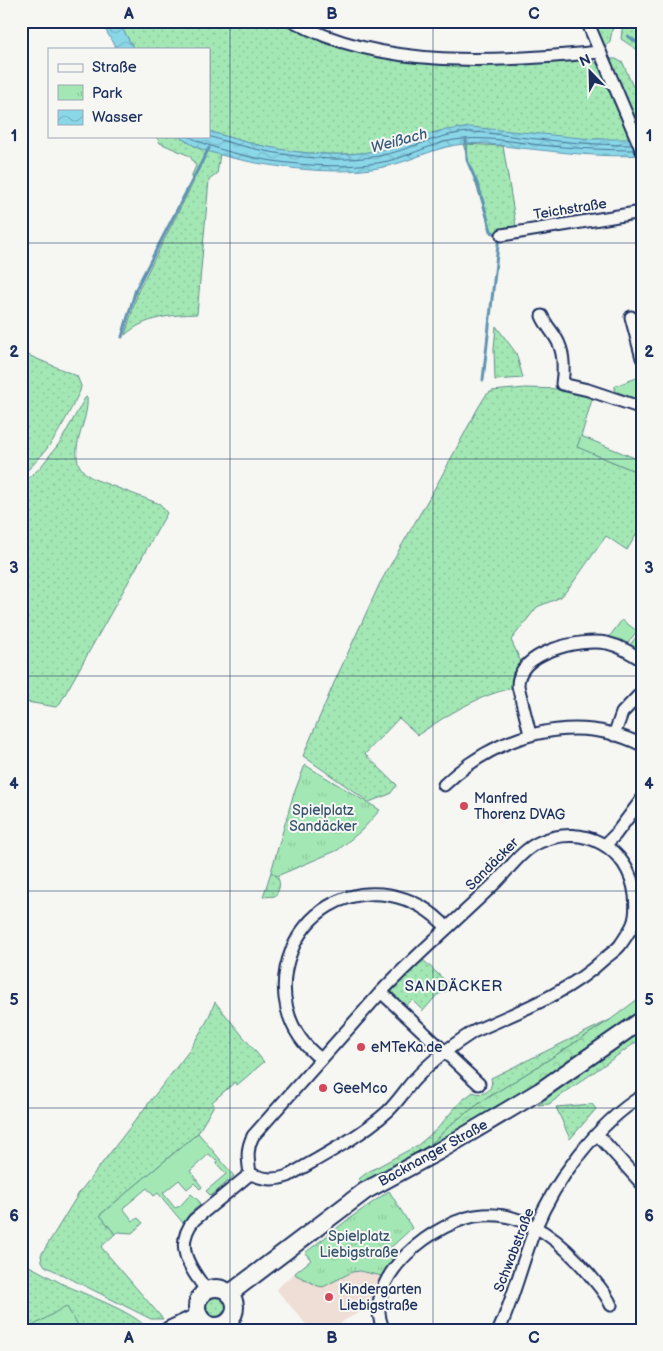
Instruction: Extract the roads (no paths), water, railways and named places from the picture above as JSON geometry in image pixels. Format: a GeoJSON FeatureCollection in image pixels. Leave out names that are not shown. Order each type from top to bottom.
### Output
{"type":"FeatureCollection","features":[{"type":"Feature","properties":{"kind":"street"},"geometry":{"type":"LineString","coordinates":[[292,21],[343,44],[406,55],[490,60],[600,52]]}},
{"type":"Feature","properties":{"kind":"street"},"geometry":{"type":"LineString","coordinates":[[586,21],[642,152]]}},
{"type":"Feature","properties":{"kind":"street","name":"Teichstraße"},"geometry":{"type":"LineString","coordinates":[[502,235],[642,212]]}},
{"type":"Feature","properties":{"kind":"street"},"geometry":{"type":"LineString","coordinates":[[542,316],[559,344],[562,384],[588,390],[642,408]]}},
{"type":"Feature","properties":{"kind":"street"},"geometry":{"type":"LineString","coordinates":[[631,317],[642,358]]}},
{"type":"Feature","properties":{"kind":"street"},"geometry":{"type":"LineString","coordinates":[[530,734],[518,680],[521,671],[536,658],[554,649],[572,644],[598,642],[617,646],[642,660]]}},
{"type":"Feature","properties":{"kind":"street"},"geometry":{"type":"LineString","coordinates":[[614,735],[622,713],[642,692]]}},
{"type":"Feature","properties":{"kind":"street"},"geometry":{"type":"LineString","coordinates":[[444,785],[477,758],[496,747],[530,734],[558,730],[577,730],[614,735],[642,745]]}},
{"type":"Feature","properties":{"kind":"street"},"geometry":{"type":"LineString","coordinates":[[605,845],[615,836],[642,799]]}},
{"type":"Feature","properties":{"kind":"street","name":"Sandäcker"},"geometry":{"type":"LineString","coordinates":[[573,834],[605,845],[624,863],[634,887],[636,900],[633,925],[620,945],[591,971],[568,987],[473,1032],[445,1051],[415,1080],[390,1110],[358,1134],[288,1176],[276,1180],[268,1180],[250,1174],[247,1154],[248,1144],[253,1136],[381,992],[409,962],[446,928],[530,848],[538,842],[558,836],[573,834]]}},
{"type":"Feature","properties":{"kind":"street"},"geometry":{"type":"LineString","coordinates":[[321,1060],[307,1047],[296,1031],[287,1011],[284,996],[284,976],[288,957],[295,941],[308,923],[321,912],[344,900],[363,895],[380,894],[399,897],[419,905],[446,928]]}},
{"type":"Feature","properties":{"kind":"street"},"geometry":{"type":"LineString","coordinates":[[381,992],[479,1084]]}},
{"type":"Feature","properties":{"kind":"street","name":"Backnanger Straße"},"geometry":{"type":"LineString","coordinates":[[229,1294],[365,1191],[439,1151],[540,1091],[642,1020]]}},
{"type":"Feature","properties":{"kind":"street","name":"Schwabstraße"},"geometry":{"type":"LineString","coordinates":[[499,1330],[536,1228],[563,1178],[612,1118],[642,1096]]}},
{"type":"Feature","properties":{"kind":"street"},"geometry":{"type":"LineString","coordinates":[[597,1134],[642,1184]]}},
{"type":"Feature","properties":{"kind":"street"},"geometry":{"type":"LineString","coordinates":[[207,1291],[187,1259],[184,1244],[186,1231],[194,1220],[250,1174]]}},
{"type":"Feature","properties":{"kind":"street"},"geometry":{"type":"LineString","coordinates":[[384,1330],[379,1310],[382,1294],[388,1278],[402,1258],[436,1231],[452,1222],[482,1215],[501,1215],[522,1220],[559,1244],[577,1259],[607,1295],[611,1305]]}},
{"type":"Feature","properties":{"kind":"street"},"geometry":{"type":"LineString","coordinates":[[216,1288],[229,1294],[234,1300],[235,1308],[231,1326],[212,1326],[203,1321],[199,1316],[198,1302],[200,1298],[207,1291],[216,1288]]}},
{"type":"Feature","properties":{"kind":"street"},"geometry":{"type":"LineString","coordinates":[[168,1330],[199,1316]]}},
{"type":"Feature","properties":{"kind":"water"},"geometry":{"type":"Polygon","coordinates":[[[100,21],[118,21],[133,48],[116,48],[100,21]]]}},
{"type":"Feature","properties":{"kind":"water"},"geometry":{"type":"Polygon","coordinates":[[[470,127],[592,139],[642,139],[642,155],[597,155],[492,144],[471,144],[445,147],[392,165],[371,169],[323,171],[244,161],[198,148],[181,138],[210,138],[210,131],[251,143],[296,152],[342,154],[364,153],[385,149],[440,131],[470,127]]]}},
{"type":"Feature","properties":{"kind":"waterway"},"geometry":{"type":"LineString","coordinates":[[628,36],[642,46]]}},
{"type":"Feature","properties":{"kind":"waterway"},"geometry":{"type":"LineString","coordinates":[[466,140],[467,160],[479,188],[491,231],[499,236],[483,380]]}},
{"type":"Feature","properties":{"kind":"waterway"},"geometry":{"type":"LineString","coordinates":[[122,337],[136,289],[209,148]]}},
{"type":"Feature","properties":{"kind":"place","name":"Manfred Thorenz DVAG"},"geometry":{"type":"Point","coordinates":[464,806]}},
{"type":"Feature","properties":{"kind":"place","name":"eMTeKa.de"},"geometry":{"type":"Point","coordinates":[361,1047]}},
{"type":"Feature","properties":{"kind":"place","name":"GeeMco"},"geometry":{"type":"Point","coordinates":[323,1088]}},
{"type":"Feature","properties":{"kind":"place","name":"Kindergarten Liebigstraße"},"geometry":{"type":"Point","coordinates":[329,1297]}},
{"type":"Feature","properties":{"kind":"district","name":"SANDÄCKER"},"geometry":{"type":"Point","coordinates":[454,986]}},
{"type":"Feature","properties":{"kind":"water label","name":"Weißach"},"geometry":{"type":"Point","coordinates":[399,141]}},
{"type":"Feature","properties":{"kind":"park label","name":"Spielplatz Sandäcker"},"geometry":{"type":"Point","coordinates":[323,818]}},
{"type":"Feature","properties":{"kind":"park label","name":"Spielplatz Liebigstraße"},"geometry":{"type":"Point","coordinates":[359,1244]}}]}
